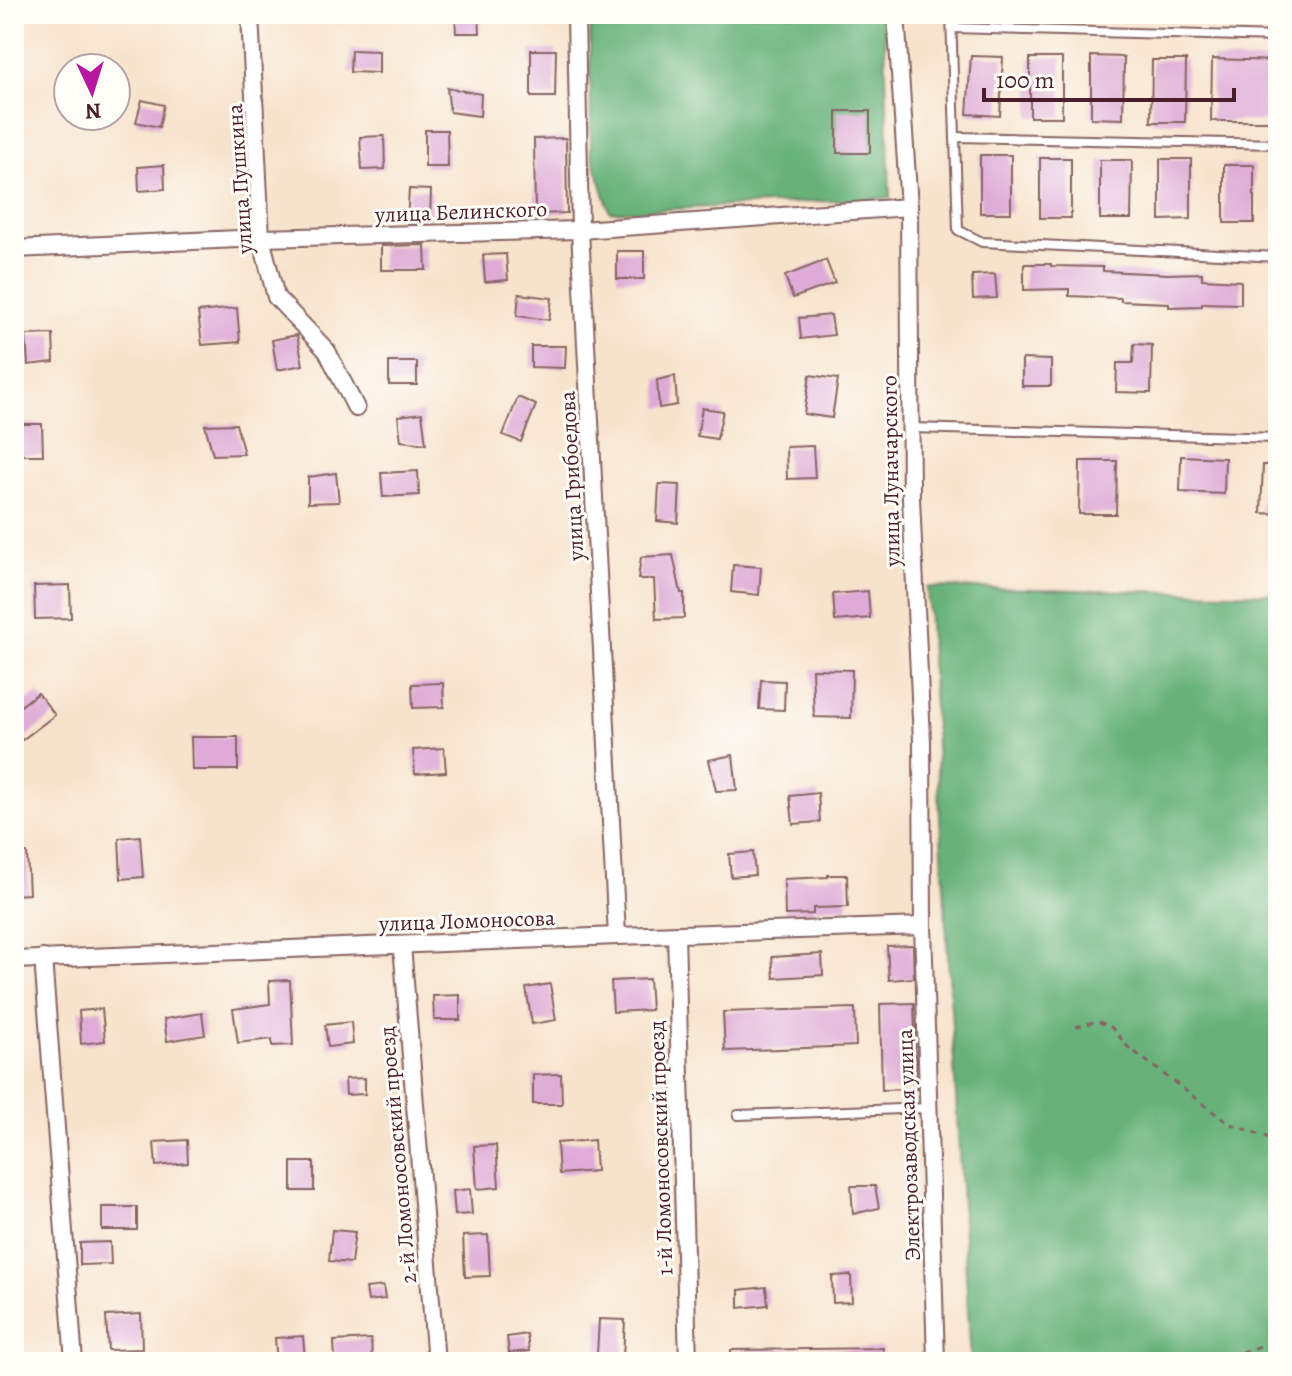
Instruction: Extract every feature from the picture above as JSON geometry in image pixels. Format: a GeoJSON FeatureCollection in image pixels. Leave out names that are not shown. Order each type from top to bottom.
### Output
{"type":"FeatureCollection","features":[{"type":"Feature","properties":{"kind":"street","name":"улица Пушкина"},"geometry":{"type":"LineString","coordinates":[[250,14],[261,238],[276,297],[327,351],[356,408]]}},
{"type":"Feature","properties":{"kind":"street","name":"улица Грибоедова"},"geometry":{"type":"LineString","coordinates":[[576,14],[580,230],[617,936]]}},
{"type":"Feature","properties":{"kind":"street","name":"улица Луначарского"},"geometry":{"type":"LineString","coordinates":[[896,14],[909,207],[911,498],[922,741],[923,926]]}},
{"type":"Feature","properties":{"kind":"street","name":"улица Белинского"},"geometry":{"type":"LineString","coordinates":[[14,249],[261,238],[580,230],[909,207]]}},
{"type":"Feature","properties":{"kind":"street","name":"улица Ломоносова"},"geometry":{"type":"LineString","coordinates":[[14,960],[923,926]]}},
{"type":"Feature","properties":{"kind":"street","name":"Электрозаводская улица"},"geometry":{"type":"LineString","coordinates":[[923,926],[936,1362]]}},
{"type":"Feature","properties":{"kind":"street","name":"1-й Ломоносовский проезд"},"geometry":{"type":"LineString","coordinates":[[676,934],[688,1362]]}},
{"type":"Feature","properties":{"kind":"street","name":"2-й Ломоносовский проезд"},"geometry":{"type":"LineString","coordinates":[[402,945],[436,1362]]}},
{"type":"Feature","properties":{"kind":"street"},"geometry":{"type":"LineString","coordinates":[[43,958],[74,1362]]}},
{"type":"Feature","properties":{"kind":"lane"},"geometry":{"type":"LineString","coordinates":[[951,14],[958,230],[982,242],[1278,257]]}},
{"type":"Feature","properties":{"kind":"lane"},"geometry":{"type":"LineString","coordinates":[[952,28],[1278,37]]}},
{"type":"Feature","properties":{"kind":"lane"},"geometry":{"type":"LineString","coordinates":[[955,137],[1278,144]]}},
{"type":"Feature","properties":{"kind":"lane"},"geometry":{"type":"LineString","coordinates":[[910,428],[1278,438]]}},
{"type":"Feature","properties":{"kind":"lane"},"geometry":{"type":"LineString","coordinates":[[738,1115],[928,1108]]}},
{"type":"Feature","properties":{"kind":"path"},"geometry":{"type":"LineString","coordinates":[[1076,1027],[1097,1021],[1111,1027],[1128,1047],[1228,1123],[1278,1141]]}},
{"type":"Feature","properties":{"kind":"path"},"geometry":{"type":"LineString","coordinates":[[1208,1362],[1278,1341]]}},
{"type":"Feature","properties":{"kind":"green space"},"geometry":{"type":"Polygon","coordinates":[[[590,14],[884,14],[890,198],[610,212],[591,152],[590,14]]]}},
{"type":"Feature","properties":{"kind":"green space"},"geometry":{"type":"Polygon","coordinates":[[[927,587],[1278,594],[1278,1362],[971,1362],[927,587]]]}},
{"type":"Feature","properties":{"kind":"building"},"geometry":{"type":"Polygon","coordinates":[[[455,14],[479,14],[480,33],[456,33],[455,14]]]}},
{"type":"Feature","properties":{"kind":"building"},"geometry":{"type":"Polygon","coordinates":[[[351,50],[379,51],[379,73],[350,72],[351,50]]]}},
{"type":"Feature","properties":{"kind":"building"},"geometry":{"type":"Polygon","coordinates":[[[531,50],[556,50],[555,97],[531,97],[531,50]]]}},
{"type":"Feature","properties":{"kind":"building"},"geometry":{"type":"Polygon","coordinates":[[[971,56],[1003,57],[1000,116],[967,114],[971,56]]]}},
{"type":"Feature","properties":{"kind":"building"},"geometry":{"type":"Polygon","coordinates":[[[1091,56],[1124,57],[1123,119],[1091,118],[1091,56]]]}},
{"type":"Feature","properties":{"kind":"building"},"geometry":{"type":"Polygon","coordinates":[[[1030,58],[1062,58],[1062,117],[1030,117],[1030,58]]]}},
{"type":"Feature","properties":{"kind":"building"},"geometry":{"type":"Polygon","coordinates":[[[1212,59],[1278,61],[1278,121],[1211,121],[1212,59]]]}},
{"type":"Feature","properties":{"kind":"building"},"geometry":{"type":"Polygon","coordinates":[[[1152,60],[1186,60],[1185,122],[1151,122],[1152,60]]]}},
{"type":"Feature","properties":{"kind":"building"},"geometry":{"type":"Polygon","coordinates":[[[447,88],[481,94],[480,116],[450,112],[447,88]]]}},
{"type":"Feature","properties":{"kind":"building"},"geometry":{"type":"Polygon","coordinates":[[[142,100],[164,105],[159,127],[136,122],[142,100]]]}},
{"type":"Feature","properties":{"kind":"building"},"geometry":{"type":"Polygon","coordinates":[[[837,111],[870,111],[870,153],[837,153],[837,111]]]}},
{"type":"Feature","properties":{"kind":"building"},"geometry":{"type":"Polygon","coordinates":[[[425,130],[447,130],[448,167],[425,167],[425,130]]]}},
{"type":"Feature","properties":{"kind":"building"},"geometry":{"type":"Polygon","coordinates":[[[384,136],[385,169],[362,170],[360,137],[384,136]]]}},
{"type":"Feature","properties":{"kind":"building"},"geometry":{"type":"Polygon","coordinates":[[[566,138],[567,213],[535,214],[534,139],[566,138]]]}},
{"type":"Feature","properties":{"kind":"building"},"geometry":{"type":"Polygon","coordinates":[[[980,155],[1011,155],[1011,213],[980,213],[980,155]]]}},
{"type":"Feature","properties":{"kind":"building"},"geometry":{"type":"Polygon","coordinates":[[[1040,158],[1071,158],[1071,218],[1040,218],[1040,158]]]}},
{"type":"Feature","properties":{"kind":"building"},"geometry":{"type":"Polygon","coordinates":[[[1160,159],[1191,159],[1191,219],[1160,220],[1160,159]]]}},
{"type":"Feature","properties":{"kind":"building"},"geometry":{"type":"Polygon","coordinates":[[[1100,160],[1132,160],[1131,219],[1100,219],[1100,160]]]}},
{"type":"Feature","properties":{"kind":"building"},"geometry":{"type":"Polygon","coordinates":[[[164,165],[165,189],[139,191],[138,167],[164,165]]]}},
{"type":"Feature","properties":{"kind":"building"},"geometry":{"type":"Polygon","coordinates":[[[1224,165],[1254,165],[1254,223],[1224,223],[1224,165]]]}},
{"type":"Feature","properties":{"kind":"building"},"geometry":{"type":"Polygon","coordinates":[[[409,189],[431,190],[430,220],[425,220],[425,223],[407,223],[409,189]]]}},
{"type":"Feature","properties":{"kind":"building"},"geometry":{"type":"Polygon","coordinates":[[[425,245],[426,270],[381,270],[381,246],[425,245]]]}},
{"type":"Feature","properties":{"kind":"building"},"geometry":{"type":"Polygon","coordinates":[[[617,251],[644,251],[644,279],[617,279],[617,251]]]}},
{"type":"Feature","properties":{"kind":"building"},"geometry":{"type":"Polygon","coordinates":[[[506,254],[508,280],[485,282],[483,255],[506,254]]]}},
{"type":"Feature","properties":{"kind":"building"},"geometry":{"type":"Polygon","coordinates":[[[826,260],[835,283],[793,298],[785,276],[826,260]]]}},
{"type":"Feature","properties":{"kind":"building"},"geometry":{"type":"Polygon","coordinates":[[[1024,264],[1103,267],[1103,271],[1202,273],[1202,279],[1241,281],[1241,304],[1202,303],[1202,306],[1169,307],[1169,303],[1069,296],[1069,289],[1024,290],[1024,264]]]}},
{"type":"Feature","properties":{"kind":"building"},"geometry":{"type":"Polygon","coordinates":[[[995,274],[997,298],[973,299],[972,275],[995,274]]]}},
{"type":"Feature","properties":{"kind":"building"},"geometry":{"type":"Polygon","coordinates":[[[519,294],[552,298],[549,320],[517,316],[519,294]]]}},
{"type":"Feature","properties":{"kind":"building"},"geometry":{"type":"Polygon","coordinates":[[[237,308],[240,342],[202,345],[198,312],[237,308]]]}},
{"type":"Feature","properties":{"kind":"building"},"geometry":{"type":"Polygon","coordinates":[[[831,315],[834,335],[801,339],[799,318],[831,315]]]}},
{"type":"Feature","properties":{"kind":"building"},"geometry":{"type":"Polygon","coordinates":[[[53,334],[54,362],[28,365],[26,335],[53,334]]]}},
{"type":"Feature","properties":{"kind":"building"},"geometry":{"type":"Polygon","coordinates":[[[297,335],[303,365],[277,370],[272,340],[297,335]]]}},
{"type":"Feature","properties":{"kind":"building"},"geometry":{"type":"Polygon","coordinates":[[[1134,344],[1152,345],[1151,393],[1116,392],[1117,363],[1133,363],[1134,344]]]}},
{"type":"Feature","properties":{"kind":"building"},"geometry":{"type":"Polygon","coordinates":[[[531,346],[566,346],[565,368],[531,367],[531,346]]]}},
{"type":"Feature","properties":{"kind":"building"},"geometry":{"type":"Polygon","coordinates":[[[1022,359],[1051,360],[1051,386],[1022,386],[1022,359]]]}},
{"type":"Feature","properties":{"kind":"building"},"geometry":{"type":"Polygon","coordinates":[[[389,362],[417,362],[417,385],[389,385],[389,362]]]}},
{"type":"Feature","properties":{"kind":"building"},"geometry":{"type":"Polygon","coordinates":[[[810,375],[838,379],[832,418],[804,414],[810,375]]]}},
{"type":"Feature","properties":{"kind":"building"},"geometry":{"type":"Polygon","coordinates":[[[675,376],[677,405],[659,408],[657,380],[675,376]]]}},
{"type":"Feature","properties":{"kind":"building"},"geometry":{"type":"Polygon","coordinates":[[[518,397],[536,405],[521,442],[503,435],[518,397]]]}},
{"type":"Feature","properties":{"kind":"building"},"geometry":{"type":"Polygon","coordinates":[[[702,408],[723,411],[717,439],[697,436],[702,408]]]}},
{"type":"Feature","properties":{"kind":"building"},"geometry":{"type":"Polygon","coordinates":[[[422,413],[426,444],[401,441],[398,416],[422,413]]]}},
{"type":"Feature","properties":{"kind":"building"},"geometry":{"type":"Polygon","coordinates":[[[14,424],[42,424],[43,455],[14,455],[14,424]]]}},
{"type":"Feature","properties":{"kind":"building"},"geometry":{"type":"Polygon","coordinates":[[[236,424],[244,454],[213,455],[205,425],[236,424]]]}},
{"type":"Feature","properties":{"kind":"building"},"geometry":{"type":"Polygon","coordinates":[[[813,446],[815,478],[787,479],[786,447],[813,446]]]}},
{"type":"Feature","properties":{"kind":"building"},"geometry":{"type":"Polygon","coordinates":[[[1181,456],[1225,458],[1224,494],[1180,492],[1181,456]]]}},
{"type":"Feature","properties":{"kind":"building"},"geometry":{"type":"Polygon","coordinates":[[[1080,461],[1117,461],[1116,514],[1079,514],[1080,461]]]}},
{"type":"Feature","properties":{"kind":"building"},"geometry":{"type":"Polygon","coordinates":[[[1263,465],[1278,465],[1278,514],[1261,513],[1263,465]]]}},
{"type":"Feature","properties":{"kind":"building"},"geometry":{"type":"Polygon","coordinates":[[[418,471],[419,495],[383,497],[381,473],[418,471]]]}},
{"type":"Feature","properties":{"kind":"building"},"geometry":{"type":"Polygon","coordinates":[[[336,473],[339,502],[308,503],[308,477],[336,473]]]}},
{"type":"Feature","properties":{"kind":"building"},"geometry":{"type":"Polygon","coordinates":[[[659,484],[680,485],[678,523],[657,521],[659,484]]]}},
{"type":"Feature","properties":{"kind":"building"},"geometry":{"type":"Polygon","coordinates":[[[673,555],[681,593],[684,593],[684,618],[656,619],[654,579],[638,579],[641,557],[673,555]]]}},
{"type":"Feature","properties":{"kind":"building"},"geometry":{"type":"Polygon","coordinates":[[[733,565],[761,567],[759,595],[731,592],[733,565]]]}},
{"type":"Feature","properties":{"kind":"building"},"geometry":{"type":"Polygon","coordinates":[[[70,585],[71,618],[35,619],[34,586],[70,585]]]}},
{"type":"Feature","properties":{"kind":"building"},"geometry":{"type":"Polygon","coordinates":[[[868,591],[870,618],[835,621],[833,594],[868,591]]]}},
{"type":"Feature","properties":{"kind":"building"},"geometry":{"type":"Polygon","coordinates":[[[812,669],[852,670],[851,718],[814,717],[812,669]]]}},
{"type":"Feature","properties":{"kind":"building"},"geometry":{"type":"Polygon","coordinates":[[[761,680],[785,681],[784,710],[759,709],[761,680]]]}},
{"type":"Feature","properties":{"kind":"building"},"geometry":{"type":"Polygon","coordinates":[[[443,683],[444,707],[413,708],[412,684],[443,683]]]}},
{"type":"Feature","properties":{"kind":"building"},"geometry":{"type":"Polygon","coordinates":[[[38,693],[55,715],[22,740],[14,729],[14,711],[38,693]]]}},
{"type":"Feature","properties":{"kind":"building"},"geometry":{"type":"Polygon","coordinates":[[[191,737],[238,737],[238,770],[192,770],[191,737]]]}},
{"type":"Feature","properties":{"kind":"building"},"geometry":{"type":"Polygon","coordinates":[[[444,748],[446,772],[415,774],[413,750],[444,748]]]}},
{"type":"Feature","properties":{"kind":"building"},"geometry":{"type":"Polygon","coordinates":[[[733,755],[737,790],[716,791],[709,760],[733,755]]]}},
{"type":"Feature","properties":{"kind":"building"},"geometry":{"type":"Polygon","coordinates":[[[818,793],[820,822],[793,824],[790,796],[818,793]]]}},
{"type":"Feature","properties":{"kind":"building"},"geometry":{"type":"Polygon","coordinates":[[[140,836],[143,877],[121,879],[119,838],[140,836]]]}},
{"type":"Feature","properties":{"kind":"building"},"geometry":{"type":"Polygon","coordinates":[[[753,852],[755,875],[731,877],[729,854],[753,852]]]}},
{"type":"Feature","properties":{"kind":"building"},"geometry":{"type":"Polygon","coordinates":[[[27,853],[29,894],[14,895],[14,854],[27,853]]]}},
{"type":"Feature","properties":{"kind":"building"},"geometry":{"type":"Polygon","coordinates":[[[847,875],[848,907],[813,908],[813,914],[785,915],[784,879],[847,875]]]}},
{"type":"Feature","properties":{"kind":"building"},"geometry":{"type":"Polygon","coordinates":[[[913,945],[914,978],[889,980],[887,946],[913,945]]]}},
{"type":"Feature","properties":{"kind":"building"},"geometry":{"type":"Polygon","coordinates":[[[822,954],[823,975],[774,978],[772,957],[822,954]]]}},
{"type":"Feature","properties":{"kind":"building"},"geometry":{"type":"Polygon","coordinates":[[[649,979],[651,1010],[613,1012],[611,981],[649,979]]]}},
{"type":"Feature","properties":{"kind":"building"},"geometry":{"type":"Polygon","coordinates":[[[290,980],[293,1045],[272,1046],[272,1039],[238,1043],[233,1009],[270,1004],[269,981],[290,980]]]}},
{"type":"Feature","properties":{"kind":"building"},"geometry":{"type":"Polygon","coordinates":[[[550,984],[556,1020],[532,1024],[526,988],[550,984]]]}},
{"type":"Feature","properties":{"kind":"building"},"geometry":{"type":"Polygon","coordinates":[[[460,995],[460,1020],[434,1020],[433,996],[460,995]]]}},
{"type":"Feature","properties":{"kind":"building"},"geometry":{"type":"Polygon","coordinates":[[[914,1003],[917,1089],[882,1090],[880,1004],[914,1003]]]}},
{"type":"Feature","properties":{"kind":"building"},"geometry":{"type":"Polygon","coordinates":[[[855,1008],[856,1046],[725,1051],[723,1012],[855,1008]]]}},
{"type":"Feature","properties":{"kind":"building"},"geometry":{"type":"Polygon","coordinates":[[[102,1009],[105,1041],[81,1044],[79,1011],[102,1009]]]}},
{"type":"Feature","properties":{"kind":"building"},"geometry":{"type":"Polygon","coordinates":[[[202,1013],[205,1035],[167,1041],[164,1019],[202,1013]]]}},
{"type":"Feature","properties":{"kind":"building"},"geometry":{"type":"Polygon","coordinates":[[[351,1022],[353,1044],[328,1047],[325,1025],[351,1022]]]}},
{"type":"Feature","properties":{"kind":"building"},"geometry":{"type":"Polygon","coordinates":[[[561,1074],[562,1104],[533,1104],[533,1075],[561,1074]]]}},
{"type":"Feature","properties":{"kind":"building"},"geometry":{"type":"Polygon","coordinates":[[[365,1078],[365,1094],[346,1095],[345,1079],[365,1078]]]}},
{"type":"Feature","properties":{"kind":"building"},"geometry":{"type":"Polygon","coordinates":[[[187,1140],[188,1163],[156,1166],[154,1142],[187,1140]]]}},
{"type":"Feature","properties":{"kind":"building"},"geometry":{"type":"Polygon","coordinates":[[[594,1140],[596,1171],[559,1174],[557,1143],[594,1140]]]}},
{"type":"Feature","properties":{"kind":"building"},"geometry":{"type":"Polygon","coordinates":[[[496,1145],[499,1187],[477,1189],[474,1146],[496,1145]]]}},
{"type":"Feature","properties":{"kind":"building"},"geometry":{"type":"Polygon","coordinates":[[[292,1162],[314,1162],[314,1191],[292,1191],[292,1162]]]}},
{"type":"Feature","properties":{"kind":"building"},"geometry":{"type":"Polygon","coordinates":[[[851,1186],[875,1186],[879,1208],[853,1214],[851,1186]]]}},
{"type":"Feature","properties":{"kind":"building"},"geometry":{"type":"Polygon","coordinates":[[[470,1189],[472,1214],[455,1215],[453,1191],[470,1189]]]}},
{"type":"Feature","properties":{"kind":"building"},"geometry":{"type":"Polygon","coordinates":[[[102,1207],[137,1207],[137,1230],[102,1230],[102,1207]]]}},
{"type":"Feature","properties":{"kind":"building"},"geometry":{"type":"Polygon","coordinates":[[[332,1230],[355,1232],[351,1263],[329,1261],[332,1230]]]}},
{"type":"Feature","properties":{"kind":"building"},"geometry":{"type":"Polygon","coordinates":[[[488,1235],[490,1276],[465,1277],[463,1236],[488,1235]]]}},
{"type":"Feature","properties":{"kind":"building"},"geometry":{"type":"Polygon","coordinates":[[[110,1242],[111,1264],[80,1265],[80,1243],[110,1242]]]}},
{"type":"Feature","properties":{"kind":"building"},"geometry":{"type":"Polygon","coordinates":[[[851,1275],[852,1302],[833,1303],[832,1276],[851,1275]]]}},
{"type":"Feature","properties":{"kind":"building"},"geometry":{"type":"Polygon","coordinates":[[[383,1286],[385,1299],[368,1301],[366,1288],[383,1286]]]}},
{"type":"Feature","properties":{"kind":"building"},"geometry":{"type":"Polygon","coordinates":[[[766,1287],[768,1305],[739,1308],[739,1290],[766,1287]]]}},
{"type":"Feature","properties":{"kind":"building"},"geometry":{"type":"Polygon","coordinates":[[[141,1314],[142,1349],[108,1350],[106,1316],[141,1314]]]}},
{"type":"Feature","properties":{"kind":"building"},"geometry":{"type":"Polygon","coordinates":[[[599,1319],[625,1320],[623,1356],[597,1355],[599,1319]]]}},
{"type":"Feature","properties":{"kind":"building"},"geometry":{"type":"Polygon","coordinates":[[[527,1334],[529,1351],[509,1353],[507,1337],[527,1334]]]}},
{"type":"Feature","properties":{"kind":"building"},"geometry":{"type":"Polygon","coordinates":[[[303,1336],[305,1360],[277,1362],[275,1338],[303,1336]]]}},
{"type":"Feature","properties":{"kind":"building"},"geometry":{"type":"Polygon","coordinates":[[[371,1339],[372,1359],[335,1360],[334,1341],[371,1339]]]}},
{"type":"Feature","properties":{"kind":"building"},"geometry":{"type":"Polygon","coordinates":[[[883,1348],[883,1362],[731,1362],[731,1350],[883,1348]]]}}]}
